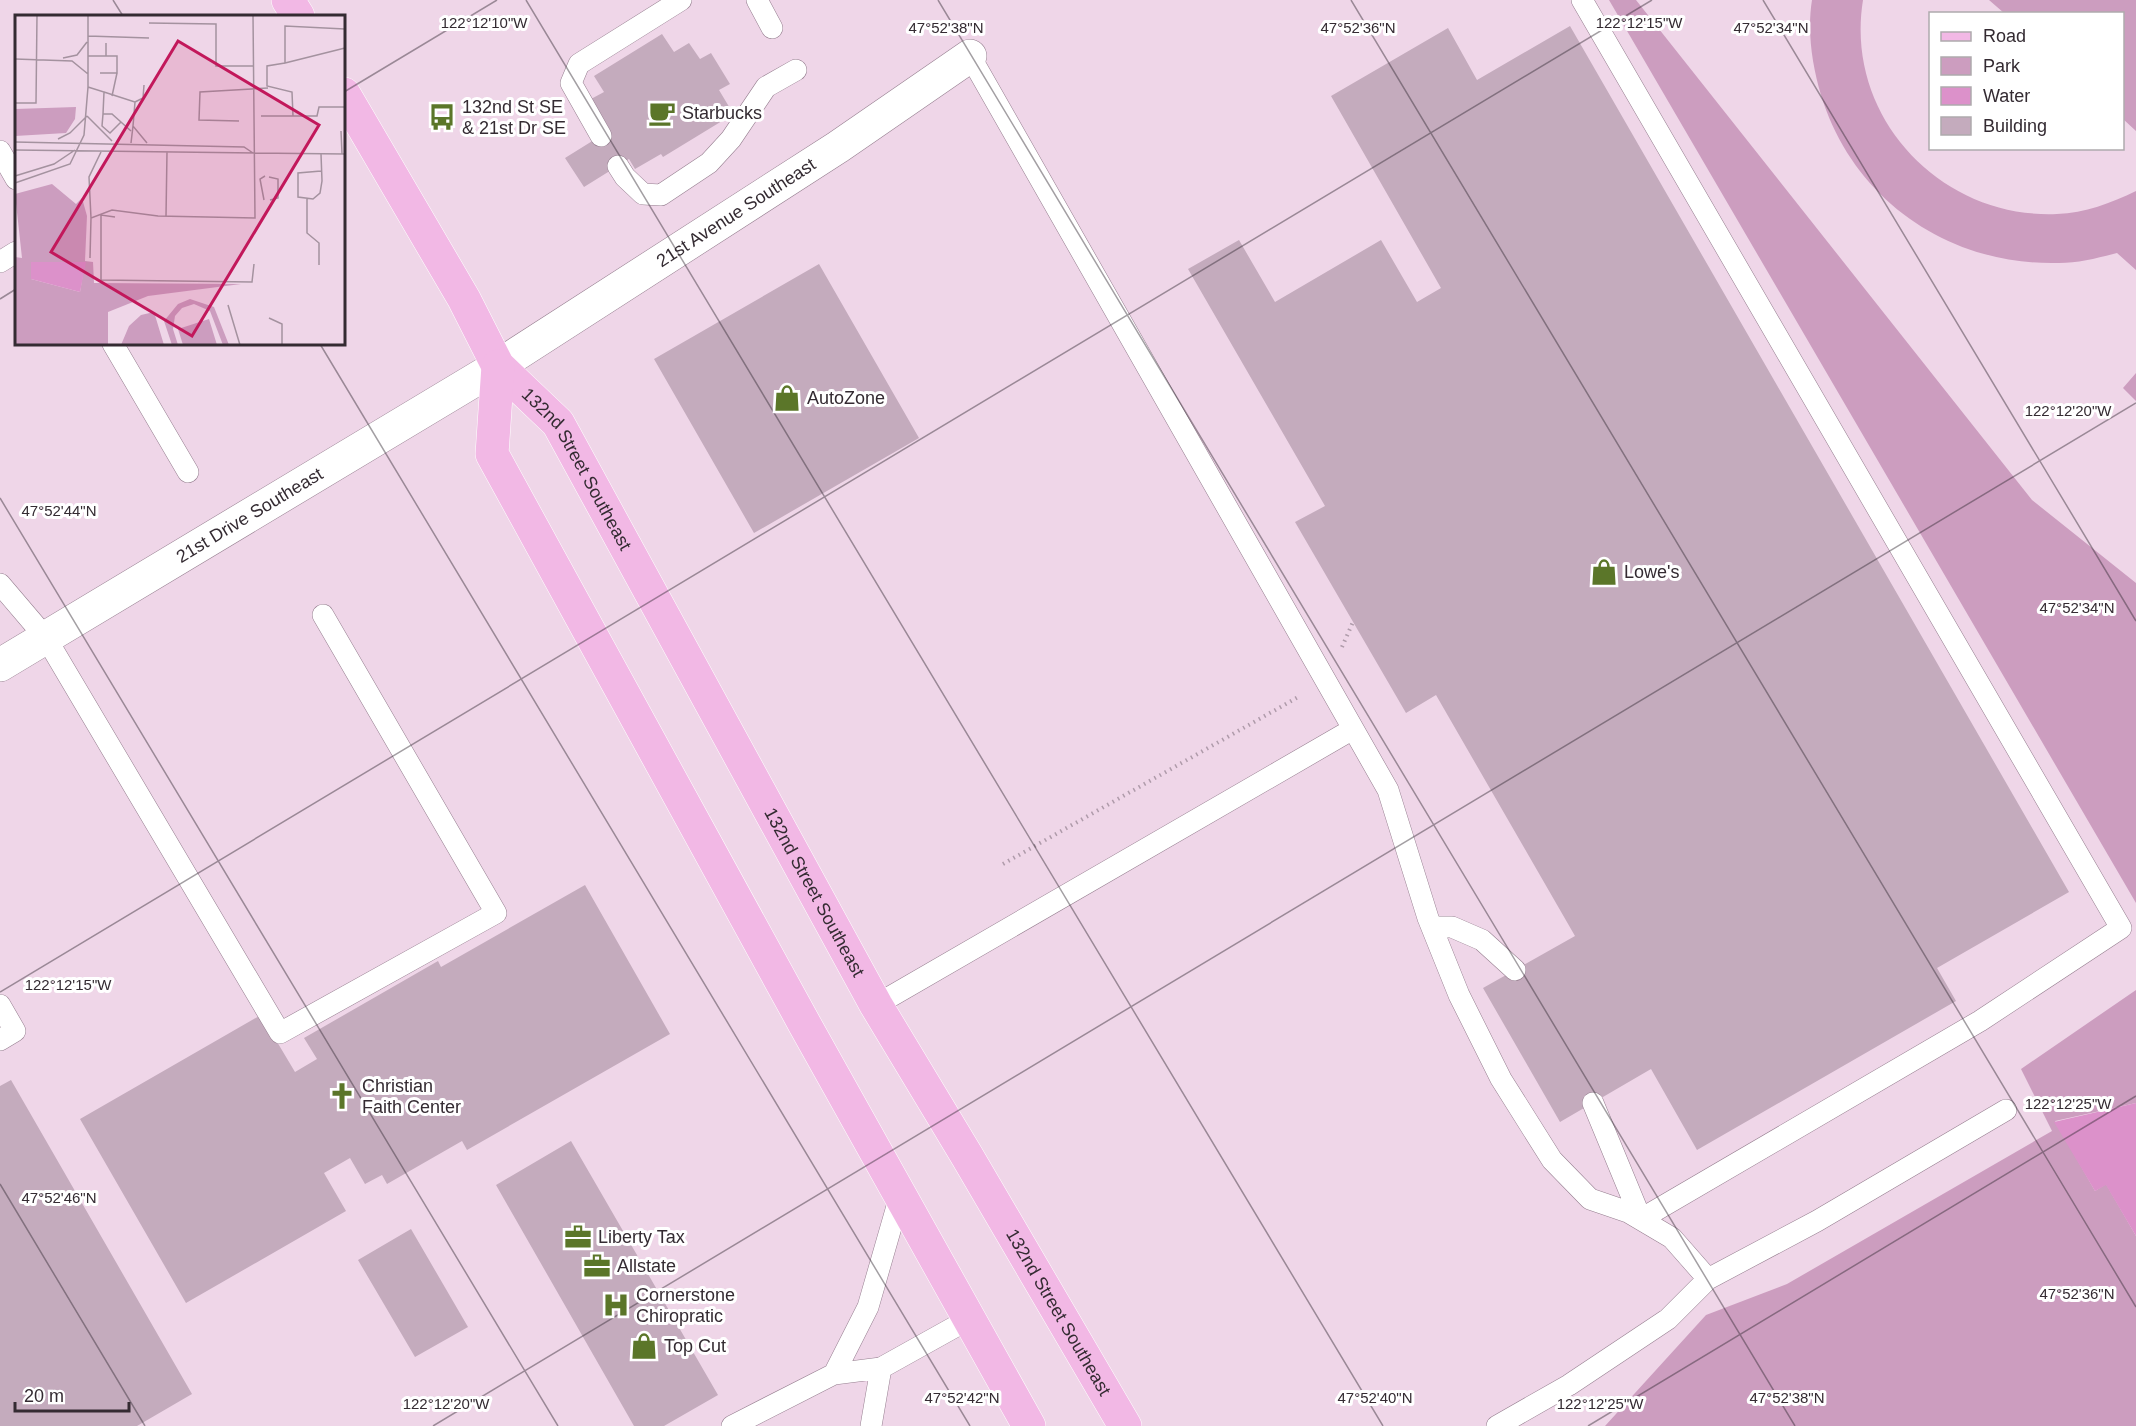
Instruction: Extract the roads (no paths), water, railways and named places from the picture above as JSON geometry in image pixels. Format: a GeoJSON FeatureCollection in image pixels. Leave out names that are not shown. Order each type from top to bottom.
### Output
{"type":"FeatureCollection","features":[{"type":"Feature","properties":{"kind":"main road"},"geometry":{"type":"LineString","coordinates":[[288,0],[297,15]]}},
{"type":"Feature","properties":{"kind":"main road","name":"132nd Street Southeast"},"geometry":{"type":"LineString","coordinates":[[345,96],[464,298],[498,366],[558,423],[876,1005],[968,1156],[1125,1426]]}},
{"type":"Feature","properties":{"kind":"main road","name":"132nd Street Southeast"},"geometry":{"type":"LineString","coordinates":[[498,366],[492,454],[804,1025],[1029,1426]]}},
{"type":"Feature","properties":{"kind":"street","name":"21st Avenue Southeast"},"geometry":{"type":"LineString","coordinates":[[498,366],[838,147],[970,56]]}},
{"type":"Feature","properties":{"kind":"street","name":"21st Drive Southeast"},"geometry":{"type":"LineString","coordinates":[[0,665],[498,366]]}},
{"type":"Feature","properties":{"kind":"lane"},"geometry":{"type":"LineString","coordinates":[[600,136],[571,83],[579,64],[681,0]]}},
{"type":"Feature","properties":{"kind":"lane"},"geometry":{"type":"LineString","coordinates":[[757,0],[772,28]]}},
{"type":"Feature","properties":{"kind":"lane"},"geometry":{"type":"LineString","coordinates":[[1582,0],[2121,928],[1980,1021],[1641,1219]]}},
{"type":"Feature","properties":{"kind":"lane"},"geometry":{"type":"LineString","coordinates":[[970,56],[1388,790],[1432,927],[1459,995],[1501,1079],[1552,1160],[1590,1199],[1628,1212],[1672,1238],[1708,1279]]}},
{"type":"Feature","properties":{"kind":"lane"},"geometry":{"type":"LineString","coordinates":[[618,166],[643,194],[661,195],[710,163],[731,139],[766,87],[796,70]]}},
{"type":"Feature","properties":{"kind":"lane"},"geometry":{"type":"LineString","coordinates":[[0,151],[15,177]]}},
{"type":"Feature","properties":{"kind":"lane"},"geometry":{"type":"LineString","coordinates":[[0,262],[15,253]]}},
{"type":"Feature","properties":{"kind":"lane"},"geometry":{"type":"LineString","coordinates":[[113,345],[188,472]]}},
{"type":"Feature","properties":{"kind":"lane"},"geometry":{"type":"LineString","coordinates":[[0,584],[46,638],[280,1033],[496,913],[323,615]]}},
{"type":"Feature","properties":{"kind":"lane"},"geometry":{"type":"LineString","coordinates":[[876,1005],[1353,729]]}},
{"type":"Feature","properties":{"kind":"lane"},"geometry":{"type":"LineString","coordinates":[[1432,927],[1452,927],[1482,940],[1515,970]]}},
{"type":"Feature","properties":{"kind":"lane"},"geometry":{"type":"LineString","coordinates":[[0,1005],[15,1031],[0,1040]]}},
{"type":"Feature","properties":{"kind":"lane"},"geometry":{"type":"LineString","coordinates":[[1593,1103],[1641,1219]]}},
{"type":"Feature","properties":{"kind":"lane"},"geometry":{"type":"LineString","coordinates":[[1497,1426],[1569,1385],[1668,1320],[1708,1279],[1817,1221],[2006,1110]]}},
{"type":"Feature","properties":{"kind":"lane"},"geometry":{"type":"LineString","coordinates":[[834,1374],[868,1307],[900,1196]]}},
{"type":"Feature","properties":{"kind":"lane"},"geometry":{"type":"LineString","coordinates":[[732,1426],[834,1374],[881,1368],[969,1318]]}},
{"type":"Feature","properties":{"kind":"lane"},"geometry":{"type":"LineString","coordinates":[[871,1426],[881,1368]]}},
{"type":"Feature","properties":{"kind":"water"},"geometry":{"type":"Polygon","coordinates":[[[2136,1103],[2136,1236],[2106,1185],[2095,1191],[2054,1122],[2136,1103]]]}},
{"type":"Feature","properties":{"kind":"place","name":"Starbucks"},"geometry":{"type":"Point","coordinates":[662,113]}},
{"type":"Feature","properties":{"kind":"place","name":"132nd St SE & 21st Dr SE"},"geometry":{"type":"Point","coordinates":[442,117]}},
{"type":"Feature","properties":{"kind":"place","name":"AutoZone"},"geometry":{"type":"Point","coordinates":[787,398]}},
{"type":"Feature","properties":{"kind":"place","name":"Lowe's"},"geometry":{"type":"Point","coordinates":[1604,572]}},
{"type":"Feature","properties":{"kind":"place","name":"Christian Faith Center"},"geometry":{"type":"Point","coordinates":[342,1096]}},
{"type":"Feature","properties":{"kind":"place","name":"Liberty Tax"},"geometry":{"type":"Point","coordinates":[578,1237]}},
{"type":"Feature","properties":{"kind":"place","name":"Allstate"},"geometry":{"type":"Point","coordinates":[597,1266]}},
{"type":"Feature","properties":{"kind":"place","name":"Cornerstone Chiropratic"},"geometry":{"type":"Point","coordinates":[616,1305]}},
{"type":"Feature","properties":{"kind":"place","name":"Top Cut"},"geometry":{"type":"Point","coordinates":[644,1346]}}]}
